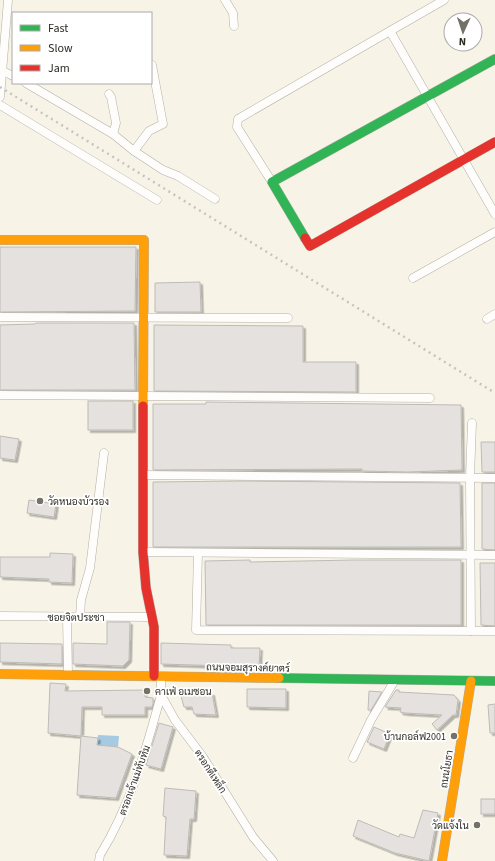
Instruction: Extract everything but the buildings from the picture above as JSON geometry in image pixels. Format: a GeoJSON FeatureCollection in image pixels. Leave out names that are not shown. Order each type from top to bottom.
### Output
{"type":"FeatureCollection","features":[{"type":"Feature","properties":{"kind":"street"},"geometry":{"type":"LineString","coordinates":[[0,97],[8,0]]}},
{"type":"Feature","properties":{"kind":"street"},"geometry":{"type":"LineString","coordinates":[[225,0],[232,13],[234,26]]}},
{"type":"Feature","properties":{"kind":"street"},"geometry":{"type":"LineString","coordinates":[[444,0],[238,119],[237,127],[310,246],[495,142]]}},
{"type":"Feature","properties":{"kind":"street"},"geometry":{"type":"LineString","coordinates":[[390,31],[495,214]]}},
{"type":"Feature","properties":{"kind":"street"},"geometry":{"type":"LineString","coordinates":[[272,182],[495,59]]}},
{"type":"Feature","properties":{"kind":"street"},"geometry":{"type":"LineString","coordinates":[[134,151],[149,131],[163,124],[152,65]]}},
{"type":"Feature","properties":{"kind":"street"},"geometry":{"type":"LineString","coordinates":[[3,70],[12,75]]}},
{"type":"Feature","properties":{"kind":"street"},"geometry":{"type":"LineString","coordinates":[[28,84],[113,134],[134,151],[163,170],[178,176],[215,199]]}},
{"type":"Feature","properties":{"kind":"street"},"geometry":{"type":"LineString","coordinates":[[109,94],[111,97],[116,124],[113,134]]}},
{"type":"Feature","properties":{"kind":"street"},"geometry":{"type":"LineString","coordinates":[[0,105],[157,200]]}},
{"type":"Feature","properties":{"kind":"street"},"geometry":{"type":"LineString","coordinates":[[413,278],[495,232]]}},
{"type":"Feature","properties":{"kind":"street"},"geometry":{"type":"LineString","coordinates":[[0,240],[144,240],[143,552],[146,588],[154,626],[157,676]]}},
{"type":"Feature","properties":{"kind":"street"},"geometry":{"type":"LineString","coordinates":[[487,319],[495,314]]}},
{"type":"Feature","properties":{"kind":"street"},"geometry":{"type":"LineString","coordinates":[[0,317],[288,318]]}},
{"type":"Feature","properties":{"kind":"street"},"geometry":{"type":"LineString","coordinates":[[0,395],[430,398]]}},
{"type":"Feature","properties":{"kind":"street"},"geometry":{"type":"LineString","coordinates":[[471,631],[470,477],[472,424]]}},
{"type":"Feature","properties":{"kind":"street"},"geometry":{"type":"LineString","coordinates":[[80,617],[81,600],[90,568],[104,454]]}},
{"type":"Feature","properties":{"kind":"street"},"geometry":{"type":"LineString","coordinates":[[143,475],[495,478]]}},
{"type":"Feature","properties":{"kind":"street"},"geometry":{"type":"LineString","coordinates":[[143,552],[495,555]]}},
{"type":"Feature","properties":{"kind":"street"},"geometry":{"type":"LineString","coordinates":[[198,553],[196,630],[495,631]]}},
{"type":"Feature","properties":{"kind":"street","name":"ซอยจิตประชา"},"geometry":{"type":"LineString","coordinates":[[0,616],[152,617]]}},
{"type":"Feature","properties":{"kind":"street"},"geometry":{"type":"LineString","coordinates":[[67,617],[68,675]]}},
{"type":"Feature","properties":{"kind":"street","name":"ถนนจอมสุรางค์ยาตร์"},"geometry":{"type":"LineString","coordinates":[[0,674],[495,682]]}},
{"type":"Feature","properties":{"kind":"street","name":"ตรอกตีเหล็ก"},"geometry":{"type":"LineString","coordinates":[[157,676],[162,695],[175,720],[203,757],[253,838],[274,861]]}},
{"type":"Feature","properties":{"kind":"street"},"geometry":{"type":"LineString","coordinates":[[353,758],[371,720],[395,680]]}},
{"type":"Feature","properties":{"kind":"street","name":"ถนนโยธา"},"geometry":{"type":"LineString","coordinates":[[442,861],[471,681]]}},
{"type":"Feature","properties":{"kind":"street","name":"ตรอกเจ้าแม่ทับทิม"},"geometry":{"type":"LineString","coordinates":[[99,861],[100,855],[120,818],[145,751],[162,695]]}},
{"type":"Feature","properties":{"kind":"water"},"geometry":{"type":"Polygon","coordinates":[[[98,735],[119,736],[118,747],[97,745],[98,735]]]}},
{"type":"Feature","properties":{"kind":"railway"},"geometry":{"type":"LineString","coordinates":[[0,87],[495,393]]}},
{"type":"Feature","properties":{"kind":"traffic: fast"},"geometry":{"type":"LineString","coordinates":[[305,238],[272,182],[495,59]]}},
{"type":"Feature","properties":{"kind":"traffic: fast"},"geometry":{"type":"LineString","coordinates":[[279,678],[495,681]]}},
{"type":"Feature","properties":{"kind":"traffic: slow"},"geometry":{"type":"LineString","coordinates":[[0,240],[144,240],[143,406]]}},
{"type":"Feature","properties":{"kind":"traffic: slow"},"geometry":{"type":"LineString","coordinates":[[0,674],[279,678]]}},
{"type":"Feature","properties":{"kind":"traffic: slow"},"geometry":{"type":"LineString","coordinates":[[442,861],[471,681]]}},
{"type":"Feature","properties":{"kind":"traffic: jam"},"geometry":{"type":"LineString","coordinates":[[305,238],[310,246],[495,142]]}},
{"type":"Feature","properties":{"kind":"traffic: jam"},"geometry":{"type":"LineString","coordinates":[[143,406],[143,552],[146,588],[154,627],[154,676]]}},
{"type":"Feature","properties":{"kind":"place","name":"วัดหนองบัวรอง"},"geometry":{"type":"Point","coordinates":[40,501]}},
{"type":"Feature","properties":{"kind":"place","name":"คาเฟ่ อเมซอน"},"geometry":{"type":"Point","coordinates":[147,691]}},
{"type":"Feature","properties":{"kind":"place","name":"บ้านกอล์ฟ2001"},"geometry":{"type":"Point","coordinates":[454,736]}},
{"type":"Feature","properties":{"kind":"place","name":"วัดแจ้งใน"},"geometry":{"type":"Point","coordinates":[477,825]}}]}
